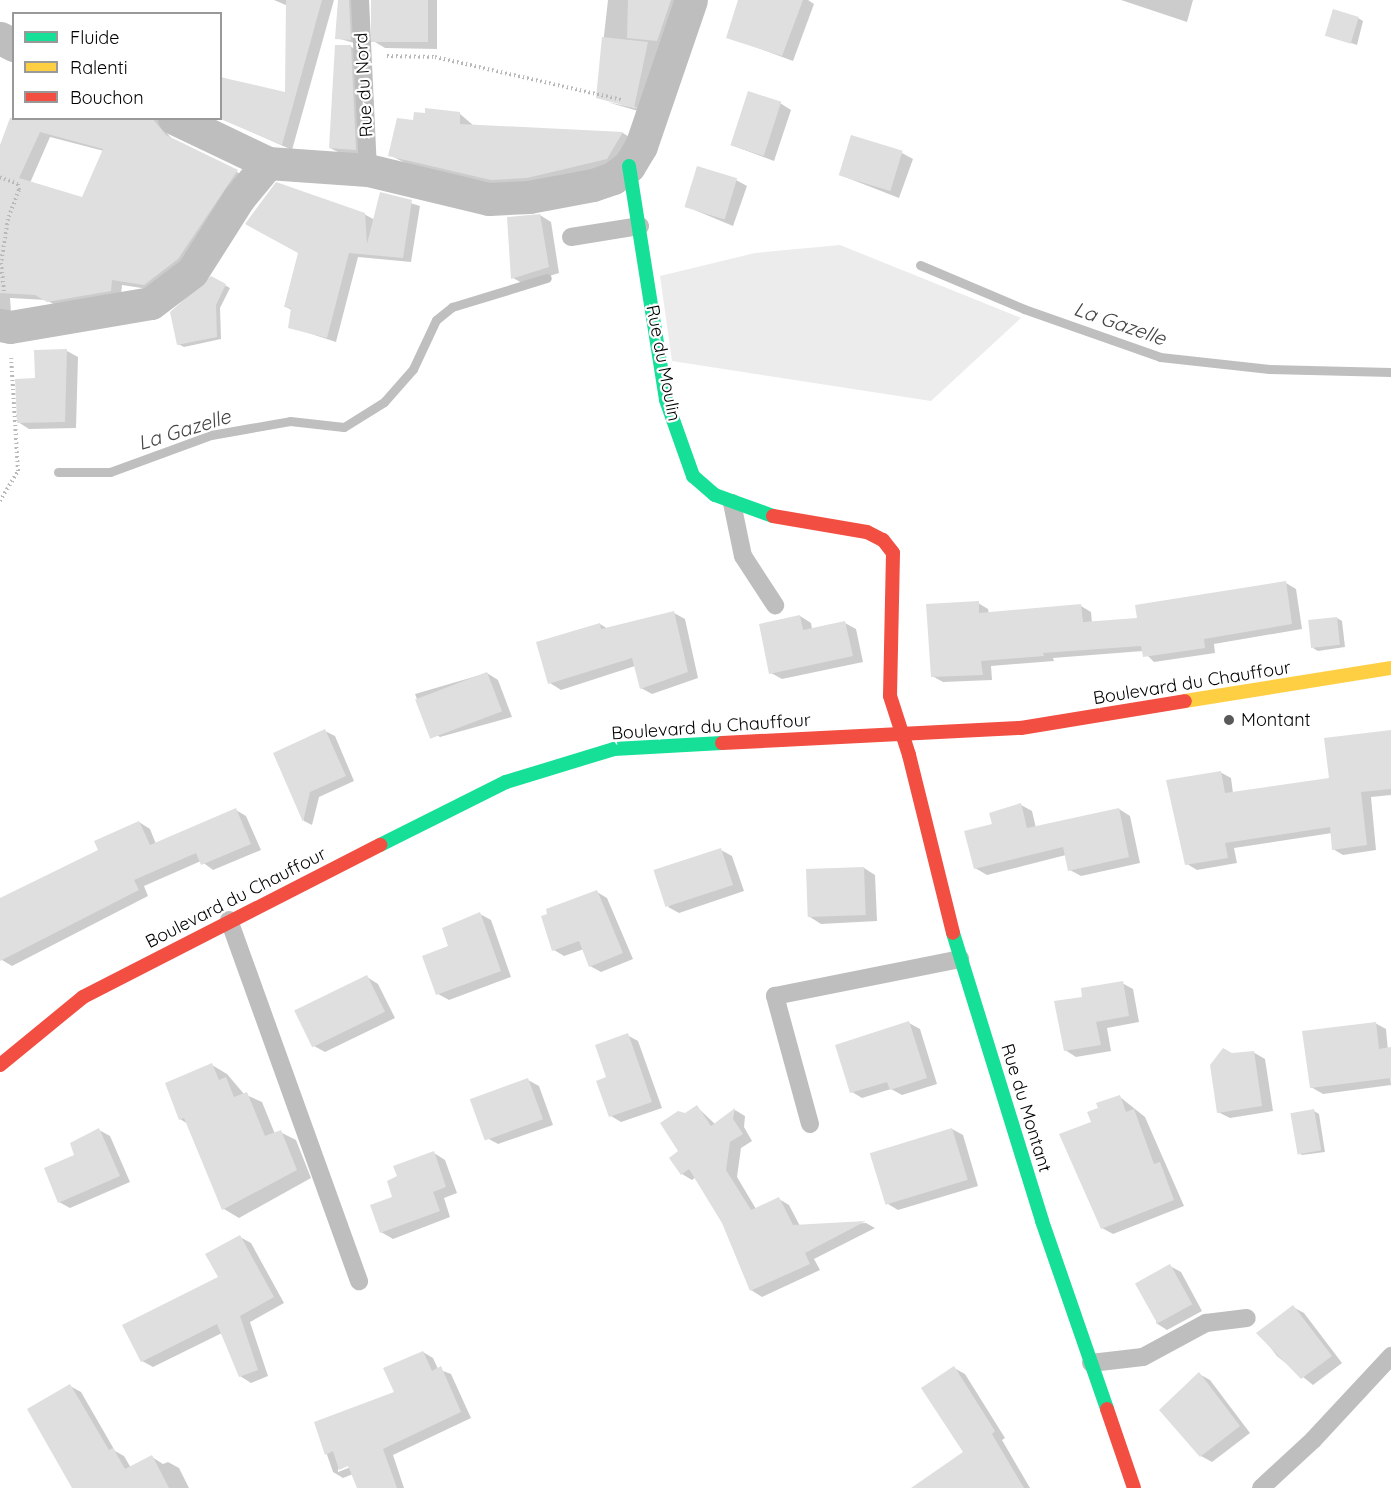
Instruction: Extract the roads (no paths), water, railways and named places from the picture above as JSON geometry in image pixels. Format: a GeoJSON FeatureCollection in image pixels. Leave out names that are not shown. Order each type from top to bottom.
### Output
{"type":"FeatureCollection","features":[{"type":"Feature","properties":{"kind":"street"},"geometry":{"type":"LineString","coordinates":[[178,120],[268,163],[368,170],[489,199],[529,197],[593,184],[613,178],[629,166],[656,108],[691,0]]}},
{"type":"Feature","properties":{"kind":"street"},"geometry":{"type":"LineString","coordinates":[[5,326],[151,303],[192,272],[239,198],[268,163]]}},
{"type":"Feature","properties":{"kind":"street","name":"Rue du Moulin"},"geometry":{"type":"LineString","coordinates":[[629,166],[666,400],[681,448],[693,476],[715,495],[756,513],[867,532],[883,540],[893,553],[890,696],[902,734]]}},
{"type":"Feature","properties":{"kind":"street","name":"Boulevard du Chauffour"},"geometry":{"type":"LineString","coordinates":[[0,1065],[83,997],[229,920],[506,782],[614,749],[1021,728],[1391,668]]}},
{"type":"Feature","properties":{"kind":"street","name":"Rue du Montant"},"geometry":{"type":"LineString","coordinates":[[902,734],[960,959],[1134,1488]]}},
{"type":"Feature","properties":{"kind":"lane","name":"Rue du Nord"},"geometry":{"type":"LineString","coordinates":[[360,0],[368,170]]}},
{"type":"Feature","properties":{"kind":"lane"},"geometry":{"type":"LineString","coordinates":[[571,237],[640,226]]}},
{"type":"Feature","properties":{"kind":"lane"},"geometry":{"type":"LineString","coordinates":[[732,503],[743,556],[775,605]]}},
{"type":"Feature","properties":{"kind":"lane"},"geometry":{"type":"LineString","coordinates":[[229,920],[359,1281]]}},
{"type":"Feature","properties":{"kind":"lane"},"geometry":{"type":"LineString","coordinates":[[810,1124],[775,996],[960,959]]}},
{"type":"Feature","properties":{"kind":"lane"},"geometry":{"type":"LineString","coordinates":[[1091,1363],[1143,1357],[1206,1323],[1247,1318]]}},
{"type":"Feature","properties":{"kind":"lane"},"geometry":{"type":"LineString","coordinates":[[1261,1488],[1313,1440],[1391,1356]]}},
{"type":"Feature","properties":{"kind":"waterway","name":"La Gazelle"},"geometry":{"type":"LineString","coordinates":[[920,265],[1024,309],[1160,357],[1269,369],[1391,372]]}},
{"type":"Feature","properties":{"kind":"waterway","name":"La Gazelle"},"geometry":{"type":"LineString","coordinates":[[58,472],[110,472],[211,435],[290,421],[344,427],[384,402],[413,369],[436,320],[452,307],[547,278]]}},
{"type":"Feature","properties":{"kind":"place","name":"Montant"},"geometry":{"type":"Point","coordinates":[1229,720]}}]}
